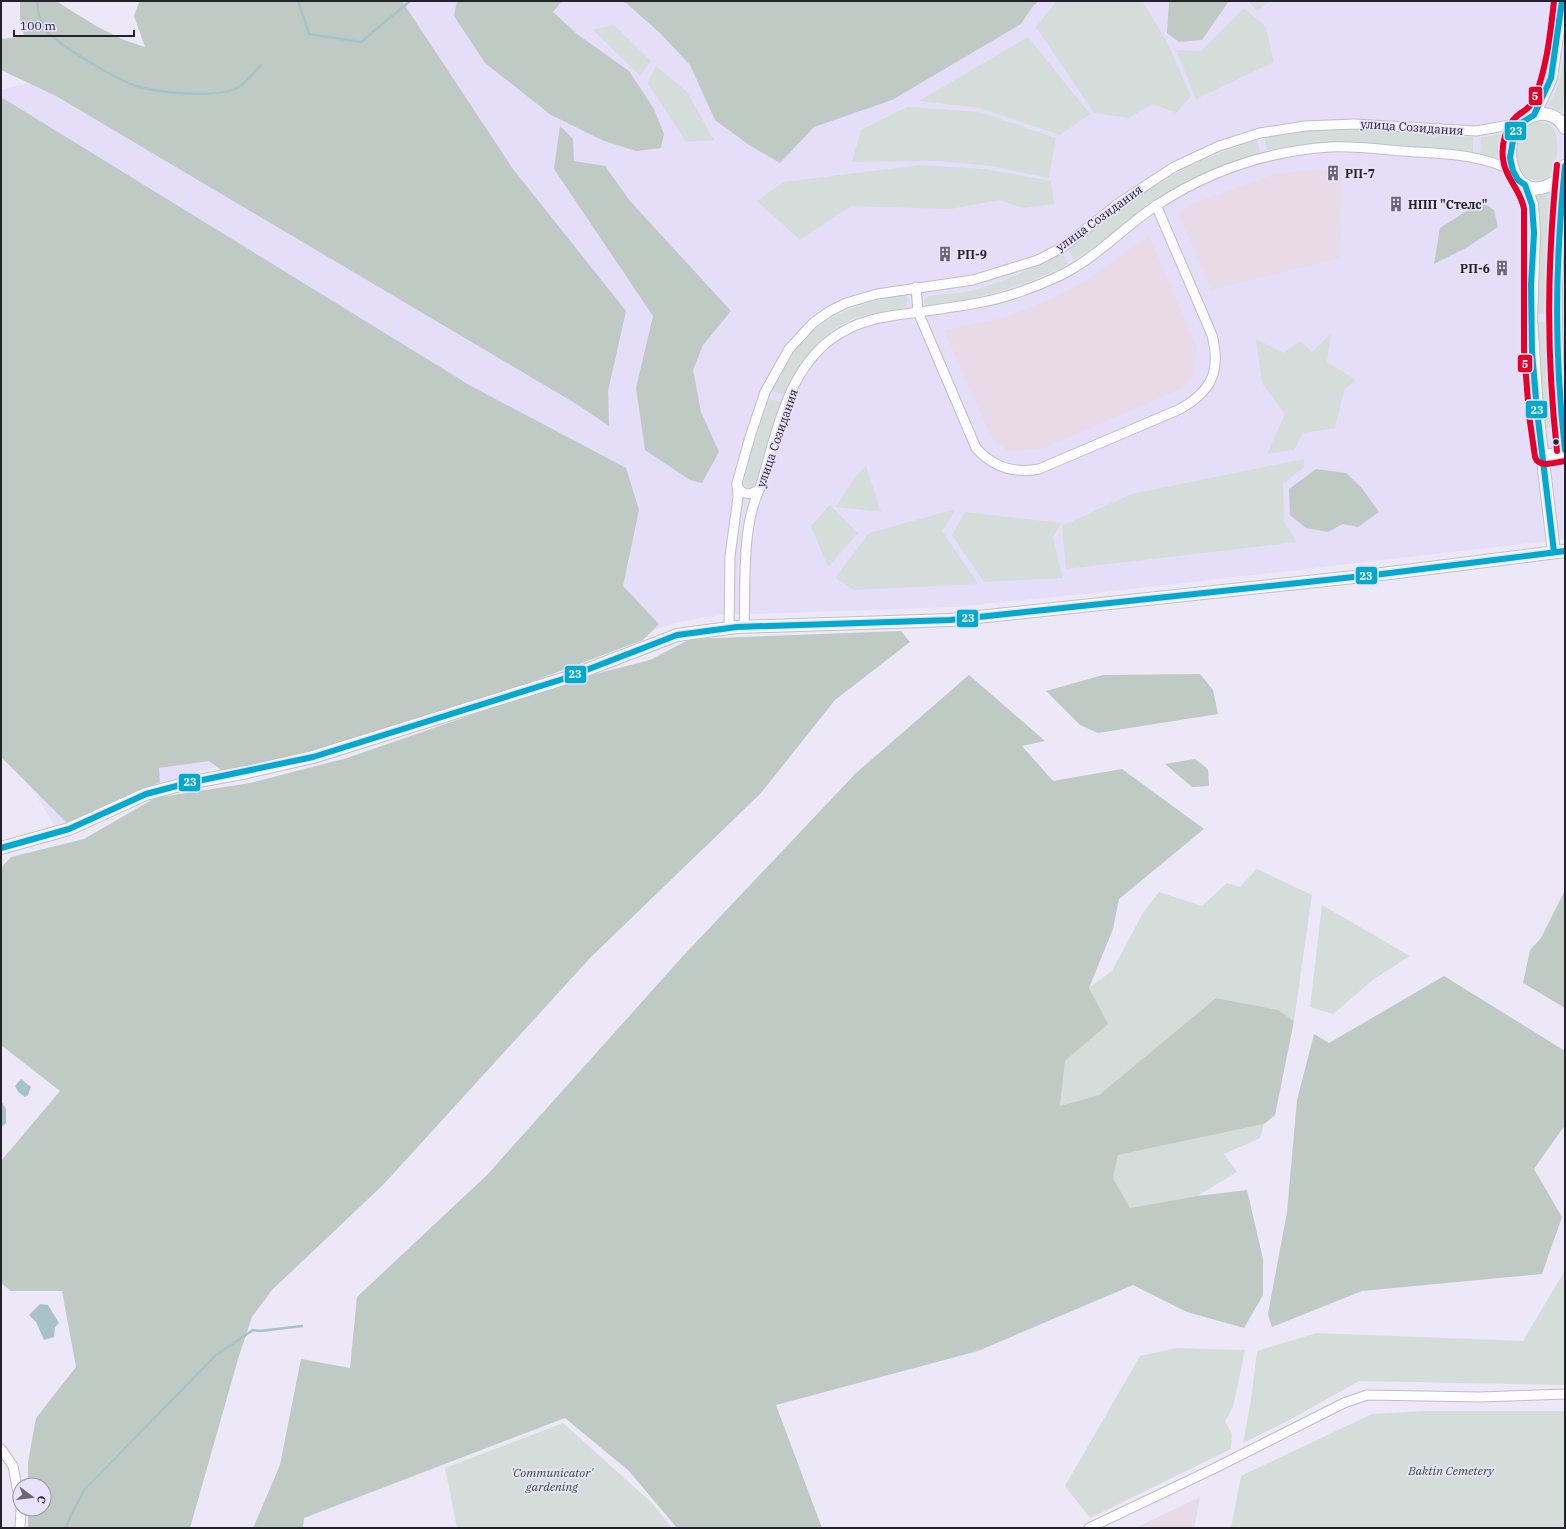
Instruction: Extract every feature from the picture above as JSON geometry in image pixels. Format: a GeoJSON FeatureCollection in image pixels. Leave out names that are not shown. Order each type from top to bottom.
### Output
{"type":"FeatureCollection","features":[{"type":"Feature","properties":{"kind":"street"},"geometry":{"type":"LineString","coordinates":[[1534,115],[1551,78],[1562,1]]}},
{"type":"Feature","properties":{"kind":"street"},"geometry":{"type":"LineString","coordinates":[[1565,128],[1562,122],[1551,115],[1534,115],[1521,123],[1514,134],[1510,147],[1513,171],[1518,180],[1525,185],[1536,188],[1550,184],[1561,176],[1565,166]]}},
{"type":"Feature","properties":{"kind":"street","name":"улица Созидания"},"geometry":{"type":"LineString","coordinates":[[728,628],[730,556],[738,497],[737,485],[750,437],[765,392],[782,360],[800,335],[813,323],[846,303],[877,294],[916,287],[973,280],[1038,260],[1063,247],[1119,203],[1174,167],[1219,146],[1260,133],[1305,126],[1354,124],[1476,131],[1521,123]]}},
{"type":"Feature","properties":{"kind":"street","name":"улица Созидания"},"geometry":{"type":"LineString","coordinates":[[744,627],[750,522],[754,501],[760,488],[787,401],[797,380],[809,361],[829,341],[858,324],[882,316],[918,312],[989,300],[1024,291],[1074,268],[1156,205],[1188,187],[1228,168],[1266,157],[1308,149],[1358,147],[1448,154],[1476,158],[1502,165],[1513,171]]}},
{"type":"Feature","properties":{"kind":"street"},"geometry":{"type":"LineString","coordinates":[[1543,456],[1565,451],[1557,360],[1556,318],[1558,237],[1565,166]]}},
{"type":"Feature","properties":{"kind":"street"},"geometry":{"type":"LineString","coordinates":[[1,848],[69,829],[146,794],[188,783],[247,772],[313,757],[563,679],[677,634],[744,627],[950,620],[1382,574],[1560,551],[1543,456],[1537,411],[1532,352],[1532,212],[1525,185]]}},
{"type":"Feature","properties":{"kind":"street"},"geometry":{"type":"LineString","coordinates":[[916,287],[918,312],[972,439],[983,455],[998,466],[1016,471],[1039,469],[1180,409],[1206,390],[1214,374],[1216,351],[1206,323],[1156,205]]}},
{"type":"Feature","properties":{"kind":"street"},"geometry":{"type":"LineString","coordinates":[[737,485],[741,491],[748,494],[755,493],[760,488]]}},
{"type":"Feature","properties":{"kind":"street"},"geometry":{"type":"LineString","coordinates":[[1089,1528],[1213,1470],[1344,1403],[1363,1396],[1480,1397],[1565,1394]]}},
{"type":"Feature","properties":{"kind":"street"},"geometry":{"type":"LineString","coordinates":[[1,1449],[13,1466],[15,1477]]}},
{"type":"Feature","properties":{"kind":"street"},"geometry":{"type":"LineString","coordinates":[[20,1528],[21,1517]]}},
{"type":"Feature","properties":{"kind":"shaded area"},"geometry":{"type":"Polygon","coordinates":[[[20,1],[56,1],[96,26],[124,40],[145,47],[134,16],[139,2],[142,1],[402,1],[513,169],[626,311],[608,391],[609,426],[578,405],[56,96],[1,70],[1,39],[24,36],[20,18],[20,1]]]}},
{"type":"Feature","properties":{"kind":"shaded area"},"geometry":{"type":"Polygon","coordinates":[[[369,1],[1565,1],[1565,539],[1132,589],[955,607],[722,615],[701,618],[676,623],[155,786],[55,826],[1,739],[1,90],[369,1]]]}},
{"type":"Feature","properties":{"kind":"shaded area"},"geometry":{"type":"Polygon","coordinates":[[[457,1],[562,1],[553,12],[577,34],[629,71],[654,109],[664,134],[661,148],[636,151],[604,141],[551,115],[485,63],[454,16],[457,1]]]}},
{"type":"Feature","properties":{"kind":"shaded area"},"geometry":{"type":"Polygon","coordinates":[[[619,1],[1039,1],[1033,6],[1021,24],[892,100],[814,127],[780,163],[749,145],[715,120],[690,65],[660,33],[626,3],[619,1]]]}},
{"type":"Feature","properties":{"kind":"shaded area"},"geometry":{"type":"Polygon","coordinates":[[[1169,1],[1229,1],[1202,40],[1179,42],[1167,33],[1169,1]]]}},
{"type":"Feature","properties":{"kind":"shaded area"},"geometry":{"type":"Polygon","coordinates":[[[1,97],[471,386],[626,468],[639,510],[623,586],[659,624],[643,640],[539,679],[357,739],[224,772],[209,761],[159,768],[160,782],[68,824],[1,757],[1,97]]]}},
{"type":"Feature","properties":{"kind":"shaded area"},"geometry":{"type":"Polygon","coordinates":[[[560,126],[573,139],[574,161],[605,166],[630,201],[731,311],[703,345],[693,370],[701,412],[719,452],[702,483],[690,480],[645,450],[636,388],[653,316],[554,169],[560,126]]]}},
{"type":"Feature","properties":{"kind":"shaded area"},"geometry":{"type":"Polygon","coordinates":[[[1342,167],[1340,258],[1211,290],[1179,214],[1192,204],[1275,174],[1342,167]]]}},
{"type":"Feature","properties":{"kind":"shaded area"},"geometry":{"type":"Polygon","coordinates":[[[1482,201],[1494,210],[1498,227],[1466,248],[1434,264],[1440,228],[1482,201]]]}},
{"type":"Feature","properties":{"kind":"shaded area"},"geometry":{"type":"Polygon","coordinates":[[[1149,235],[1197,348],[1194,375],[1183,388],[1044,448],[1008,451],[992,439],[944,330],[1003,318],[1051,299],[1090,278],[1149,235]]]}},
{"type":"Feature","properties":{"kind":"shaded area"},"geometry":{"type":"Polygon","coordinates":[[[1316,469],[1346,473],[1361,487],[1379,512],[1358,527],[1343,524],[1328,532],[1306,528],[1290,515],[1289,489],[1316,469]]]}},
{"type":"Feature","properties":{"kind":"shaded area"},"geometry":{"type":"Polygon","coordinates":[[[901,631],[910,642],[835,700],[761,793],[591,957],[383,1185],[272,1290],[252,1317],[238,1359],[190,1528],[28,1528],[28,1517],[52,1517],[52,1477],[28,1477],[28,1462],[36,1418],[76,1367],[62,1291],[11,1291],[1,1283],[1,1161],[60,1091],[1,1045],[1,868],[11,857],[84,839],[155,798],[250,783],[347,758],[572,680],[650,660],[690,639],[901,631]]]}},
{"type":"Feature","properties":{"kind":"shaded area"},"geometry":{"type":"Polygon","coordinates":[[[1200,674],[1213,690],[1218,714],[1098,733],[1080,725],[1046,691],[1103,675],[1200,674]]]}},
{"type":"Feature","properties":{"kind":"shaded area"},"geometry":{"type":"Polygon","coordinates":[[[969,675],[1045,741],[1022,746],[1053,781],[1122,769],[1204,829],[1119,899],[1113,929],[1089,988],[1108,1024],[1065,1061],[1060,1106],[1099,1095],[1216,998],[1278,1010],[1294,1021],[1275,1115],[1264,1124],[1118,1155],[1113,1178],[1130,1208],[1197,1196],[1247,1190],[1263,1259],[1263,1295],[1244,1328],[1187,1312],[1133,1285],[978,1351],[776,1405],[822,1528],[677,1528],[629,1471],[565,1418],[304,1518],[303,1528],[253,1528],[280,1465],[301,1359],[350,1368],[357,1297],[487,1175],[683,956],[856,773],[969,675]]]}},
{"type":"Feature","properties":{"kind":"shaded area"},"geometry":{"type":"Polygon","coordinates":[[[1195,759],[1208,769],[1209,786],[1192,787],[1165,764],[1195,759]]]}},
{"type":"Feature","properties":{"kind":"shaded area"},"geometry":{"type":"Polygon","coordinates":[[[1565,890],[1565,1008],[1523,983],[1530,950],[1541,938],[1565,890]]]}},
{"type":"Feature","properties":{"kind":"shaded area"},"geometry":{"type":"Polygon","coordinates":[[[1444,976],[1565,1051],[1565,1125],[1534,1169],[1562,1217],[1542,1274],[1362,1291],[1272,1327],[1268,1314],[1287,1212],[1297,1100],[1314,1034],[1329,1043],[1444,976]]]}},
{"type":"Feature","properties":{"kind":"shaded area"},"geometry":{"type":"Polygon","coordinates":[[[21,1079],[31,1087],[28,1095],[25,1097],[18,1092],[15,1086],[21,1079]]]}},
{"type":"Feature","properties":{"kind":"shaded area"},"geometry":{"type":"Polygon","coordinates":[[[1,1101],[6,1109],[6,1123],[3,1126],[1,1126],[1,1101]]]}},
{"type":"Feature","properties":{"kind":"shaded area"},"geometry":{"type":"Polygon","coordinates":[[[40,1304],[48,1305],[59,1323],[55,1327],[54,1337],[44,1340],[36,1322],[29,1315],[40,1304]]]}},
{"type":"Feature","properties":{"kind":"shaded area"},"geometry":{"type":"Polygon","coordinates":[[[1200,1498],[1194,1528],[1135,1528],[1196,1499],[1200,1498]]]}},
{"type":"Feature","properties":{"kind":"green space"},"geometry":{"type":"Polygon","coordinates":[[[1057,1],[1142,1],[1166,40],[1191,96],[1176,113],[1153,104],[1128,118],[1094,113],[1036,27],[1057,1]]]}},
{"type":"Feature","properties":{"kind":"green space"},"geometry":{"type":"Polygon","coordinates":[[[1248,1],[1271,1],[1257,11],[1248,1]]]}},
{"type":"Feature","properties":{"kind":"green space"},"geometry":{"type":"Polygon","coordinates":[[[1244,8],[1266,27],[1274,62],[1196,99],[1176,50],[1201,51],[1244,8]]]}},
{"type":"Feature","properties":{"kind":"green space"},"geometry":{"type":"Polygon","coordinates":[[[614,25],[651,61],[640,76],[593,30],[614,25]]]}},
{"type":"Feature","properties":{"kind":"green space"},"geometry":{"type":"Polygon","coordinates":[[[1028,37],[1090,114],[1060,135],[980,108],[919,101],[1028,37]]]}},
{"type":"Feature","properties":{"kind":"green space"},"geometry":{"type":"Polygon","coordinates":[[[1565,39],[1565,87],[1562,112],[1548,105],[1553,98],[1559,82],[1565,39]]]}},
{"type":"Feature","properties":{"kind":"green space"},"geometry":{"type":"Polygon","coordinates":[[[656,66],[687,92],[714,140],[686,142],[648,83],[656,66]]]}},
{"type":"Feature","properties":{"kind":"green space"},"geometry":{"type":"Polygon","coordinates":[[[907,107],[980,112],[1056,138],[1049,178],[991,166],[937,161],[852,162],[861,130],[907,107]]]}},
{"type":"Feature","properties":{"kind":"green space"},"geometry":{"type":"Polygon","coordinates":[[[1534,122],[1542,122],[1552,127],[1557,140],[1557,153],[1554,169],[1551,174],[1540,180],[1527,178],[1524,175],[1517,162],[1516,154],[1519,138],[1523,131],[1534,122]]]}},
{"type":"Feature","properties":{"kind":"green space"},"geometry":{"type":"Polygon","coordinates":[[[1361,129],[1473,137],[1473,152],[1359,143],[1308,144],[1267,150],[1265,138],[1306,131],[1361,129]]]}},
{"type":"Feature","properties":{"kind":"green space"},"geometry":{"type":"Polygon","coordinates":[[[1507,132],[1503,146],[1503,159],[1480,153],[1481,137],[1493,136],[1507,132]]]}},
{"type":"Feature","properties":{"kind":"green space"},"geometry":{"type":"Polygon","coordinates":[[[1257,140],[1260,153],[1227,163],[1185,182],[1154,201],[1106,238],[1074,260],[1068,249],[1149,189],[1202,161],[1257,140]]]}},
{"type":"Feature","properties":{"kind":"green space"},"geometry":{"type":"Polygon","coordinates":[[[921,165],[985,169],[1051,181],[1054,204],[1022,208],[1000,200],[950,209],[851,206],[800,240],[757,201],[783,182],[921,165]]]}},
{"type":"Feature","properties":{"kind":"green space"},"geometry":{"type":"Polygon","coordinates":[[[1558,187],[1552,239],[1549,314],[1536,314],[1540,221],[1534,193],[1558,187]]]}},
{"type":"Feature","properties":{"kind":"green space"},"geometry":{"type":"Polygon","coordinates":[[[1062,253],[1068,264],[1034,280],[1000,291],[966,299],[929,305],[922,303],[928,296],[965,292],[999,282],[1062,253]]]}},
{"type":"Feature","properties":{"kind":"green space"},"geometry":{"type":"Polygon","coordinates":[[[902,295],[907,297],[908,302],[906,306],[855,318],[832,331],[821,340],[804,360],[796,371],[784,395],[772,391],[796,351],[809,336],[823,324],[839,314],[857,307],[878,300],[902,295]]]}},
{"type":"Feature","properties":{"kind":"green space"},"geometry":{"type":"Polygon","coordinates":[[[1537,322],[1550,322],[1556,423],[1553,427],[1547,428],[1544,426],[1537,322]]]}},
{"type":"Feature","properties":{"kind":"green space"},"geometry":{"type":"Polygon","coordinates":[[[1331,334],[1327,362],[1356,380],[1344,390],[1335,428],[1303,433],[1294,450],[1267,454],[1285,414],[1262,383],[1256,339],[1284,353],[1300,341],[1312,352],[1331,334]]]}},
{"type":"Feature","properties":{"kind":"green space"},"geometry":{"type":"Polygon","coordinates":[[[769,399],[781,402],[756,483],[754,486],[748,488],[744,484],[744,481],[755,439],[769,399]]]}},
{"type":"Feature","properties":{"kind":"green space"},"geometry":{"type":"Polygon","coordinates":[[[1304,459],[1304,467],[1283,484],[1284,522],[1297,542],[1066,569],[1062,526],[1131,494],[1304,459]]]}},
{"type":"Feature","properties":{"kind":"green space"},"geometry":{"type":"Polygon","coordinates":[[[866,466],[881,512],[836,507],[855,477],[866,466]]]}},
{"type":"Feature","properties":{"kind":"green space"},"geometry":{"type":"Polygon","coordinates":[[[830,505],[858,533],[828,567],[811,526],[830,505]]]}},
{"type":"Feature","properties":{"kind":"green space"},"geometry":{"type":"Polygon","coordinates":[[[956,509],[942,531],[978,584],[854,590],[835,578],[869,533],[956,509]]]}},
{"type":"Feature","properties":{"kind":"green space"},"geometry":{"type":"Polygon","coordinates":[[[965,512],[1061,523],[1053,538],[1063,578],[984,582],[952,535],[965,512]]]}},
{"type":"Feature","properties":{"kind":"green space"},"geometry":{"type":"Polygon","coordinates":[[[1257,869],[1312,895],[1294,1021],[1278,1010],[1216,998],[1099,1095],[1060,1106],[1065,1061],[1107,1024],[1089,988],[1112,971],[1143,913],[1159,892],[1202,906],[1227,883],[1240,887],[1257,869]]]}},
{"type":"Feature","properties":{"kind":"green space"},"geometry":{"type":"Polygon","coordinates":[[[1322,905],[1410,956],[1374,979],[1333,1014],[1310,1007],[1322,905]]]}},
{"type":"Feature","properties":{"kind":"green space"},"geometry":{"type":"Polygon","coordinates":[[[1264,1124],[1260,1138],[1224,1154],[1237,1172],[1197,1196],[1130,1208],[1113,1178],[1118,1155],[1264,1124]]]}},
{"type":"Feature","properties":{"kind":"green space"},"geometry":{"type":"Polygon","coordinates":[[[1564,1272],[1565,1385],[1359,1381],[1284,1423],[1243,1443],[1251,1400],[1257,1351],[1317,1333],[1523,1341],[1564,1272]]]}},
{"type":"Feature","properties":{"kind":"green space"},"geometry":{"type":"Polygon","coordinates":[[[1177,1348],[1245,1350],[1233,1407],[1225,1421],[1232,1434],[1231,1449],[1090,1518],[1065,1486],[1140,1356],[1177,1348]]]}},
{"type":"Feature","properties":{"kind":"green space","name":"Baktin Cemetery"},"geometry":{"type":"Polygon","coordinates":[[[1424,1411],[1565,1411],[1565,1528],[1231,1528],[1241,1476],[1372,1414],[1424,1411]]]}},
{"type":"Feature","properties":{"kind":"green space","name":"'Communicator' gardening"},"geometry":{"type":"Polygon","coordinates":[[[563,1423],[651,1502],[672,1528],[457,1528],[445,1468],[563,1423]]]}},
{"type":"Feature","properties":{"kind":"waterway"},"geometry":{"type":"LineString","coordinates":[[37,1],[40,20],[52,36],[74,52],[101,68],[125,81],[144,88],[187,94],[230,91],[239,87],[248,80],[261,65]]}},
{"type":"Feature","properties":{"kind":"waterway"},"geometry":{"type":"LineString","coordinates":[[298,1],[309,34],[361,42],[410,1]]}},
{"type":"Feature","properties":{"kind":"waterway"},"geometry":{"type":"LineString","coordinates":[[66,1528],[85,1489],[215,1356],[253,1330],[260,1331],[302,1326]]}},
{"type":"Feature","properties":{"kind":"transit line","name":"5"},"geometry":{"type":"LineString","coordinates":[[1554,1],[1547,51],[1538,88],[1531,105],[1513,120],[1507,130],[1503,147],[1503,159],[1504,166],[1520,196],[1524,209],[1524,350],[1529,415],[1535,457],[1537,461],[1544,464],[1565,461]]}},
{"type":"Feature","properties":{"kind":"transit line","name":"23"},"geometry":{"type":"LineString","coordinates":[[1554,552],[1537,411],[1532,352],[1531,285],[1534,233],[1532,205],[1525,185],[1518,180],[1513,171],[1510,158],[1514,134],[1521,123],[1534,115],[1551,78],[1562,1]]}},
{"type":"Feature","properties":{"kind":"transit line","name":"5"},"geometry":{"type":"LineString","coordinates":[[1557,165],[1551,238],[1549,308],[1551,379],[1557,451]]}},
{"type":"Feature","properties":{"kind":"transit line","name":"23"},"geometry":{"type":"LineString","coordinates":[[1565,166],[1559,238],[1557,308],[1559,378],[1565,450]]}},
{"type":"Feature","properties":{"kind":"transit line","name":"23"},"geometry":{"type":"LineString","coordinates":[[1,848],[69,829],[146,794],[188,783],[313,757],[563,679],[677,635],[737,627],[950,620],[1382,574],[1565,551]]}},
{"type":"Feature","properties":{"kind":"place","name":"РП-7"},"geometry":{"type":"Point","coordinates":[1333,173]}},
{"type":"Feature","properties":{"kind":"place","name":"НПП \"Стелс\""},"geometry":{"type":"Point","coordinates":[1396,204]}},
{"type":"Feature","properties":{"kind":"place","name":"РП-9"},"geometry":{"type":"Point","coordinates":[945,254]}},
{"type":"Feature","properties":{"kind":"place","name":"РП-6"},"geometry":{"type":"Point","coordinates":[1502,268]}}]}
